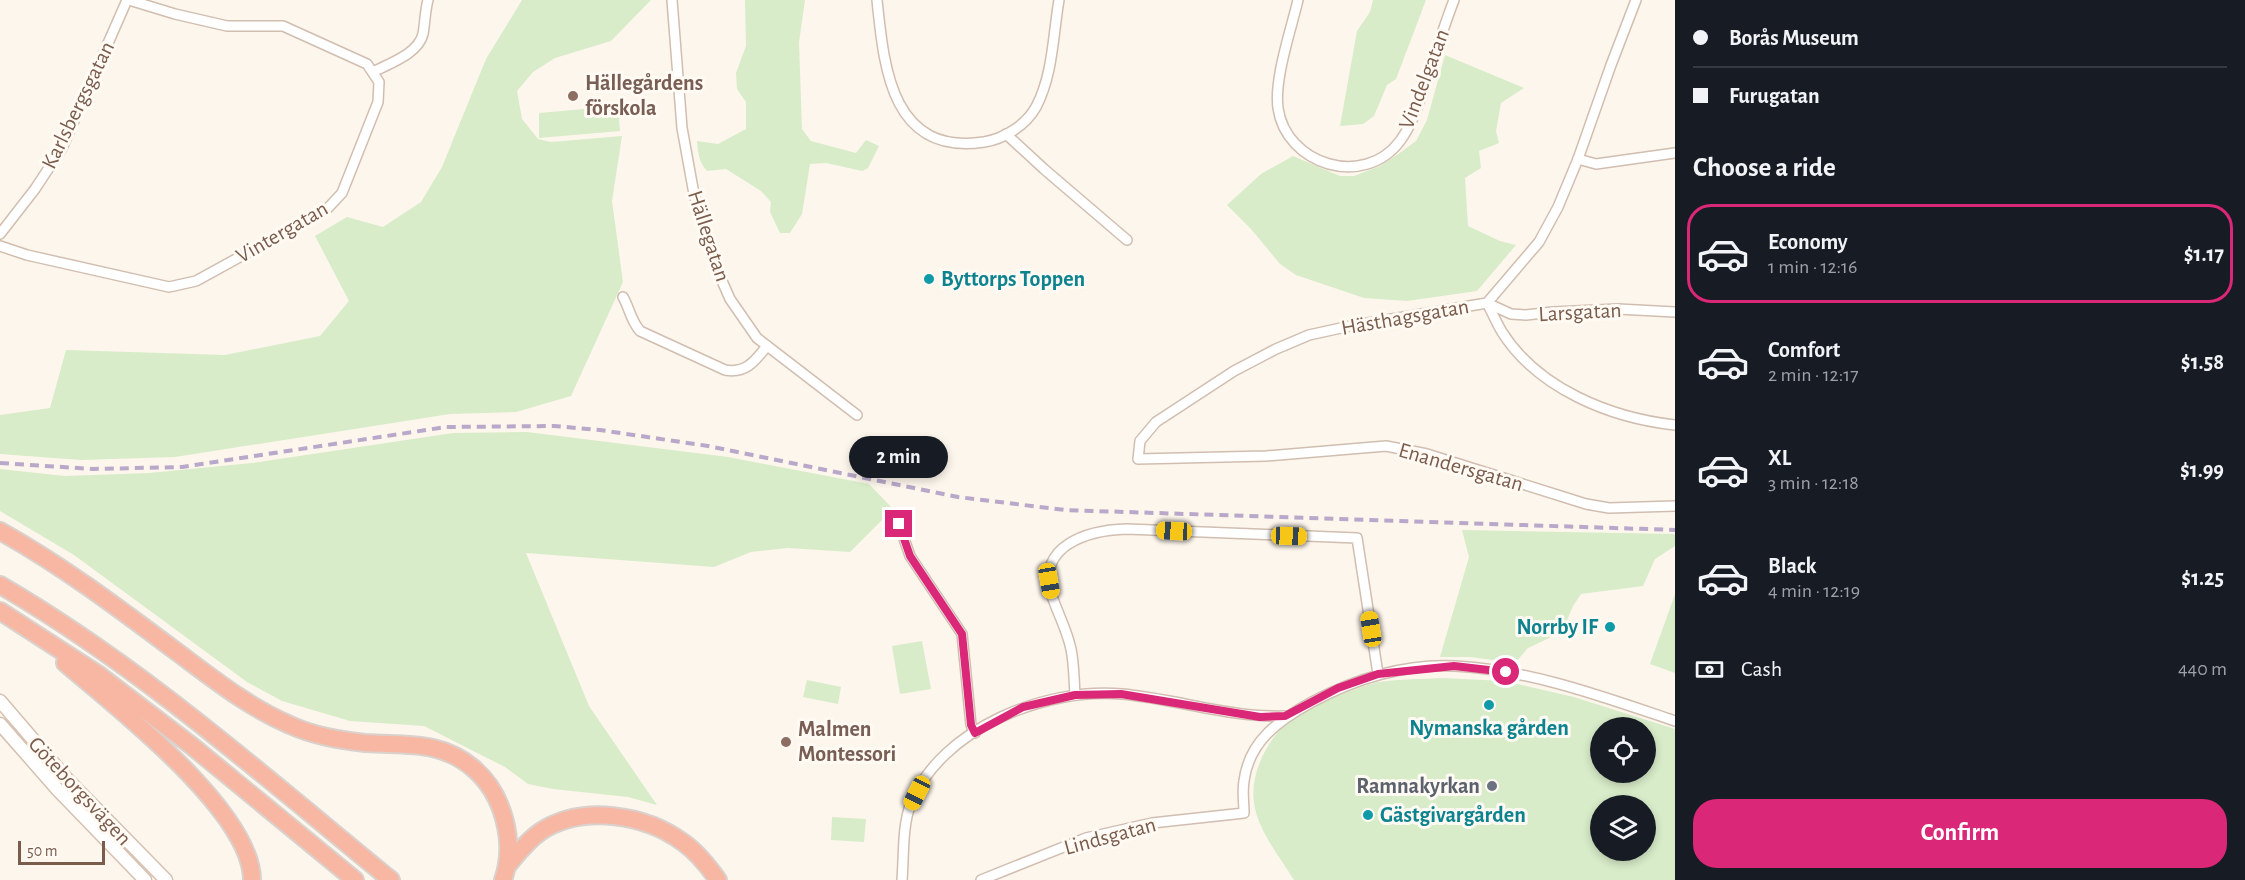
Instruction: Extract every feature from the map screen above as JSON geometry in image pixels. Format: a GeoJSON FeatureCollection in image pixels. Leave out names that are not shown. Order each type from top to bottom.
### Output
{"type":"FeatureCollection","features":[{"type":"Feature","properties":{"kind":"highway"},"geometry":{"type":"LineString","coordinates":[[0,531],[87,585],[234,696],[266,714],[298,729],[330,738],[429,746],[460,758],[475,769],[488,784],[498,801],[508,837],[506,872]]}},
{"type":"Feature","properties":{"kind":"highway"},"geometry":{"type":"LineString","coordinates":[[0,585],[26,600],[127,669],[208,731],[391,880]]}},
{"type":"Feature","properties":{"kind":"highway"},"geometry":{"type":"LineString","coordinates":[[0,611],[99,675],[192,746],[355,880]]}},
{"type":"Feature","properties":{"kind":"highway"},"geometry":{"type":"LineString","coordinates":[[17,622],[168,751],[196,781],[214,802],[237,836],[248,862],[252,880]]}},
{"type":"Feature","properties":{"kind":"highway"},"geometry":{"type":"LineString","coordinates":[[506,872],[521,849],[542,831],[567,820],[601,816],[637,820],[669,833],[698,854],[718,880]]}},
{"type":"Feature","properties":{"kind":"main road","name":"Göteborgsvägen"},"geometry":{"type":"LineString","coordinates":[[0,701],[67,779],[165,879]]}},
{"type":"Feature","properties":{"kind":"main road","name":"Göteborgsvägen"},"geometry":{"type":"LineString","coordinates":[[0,724],[57,789],[145,880]]}},
{"type":"Feature","properties":{"kind":"street"},"geometry":{"type":"LineString","coordinates":[[128,0],[227,26],[283,26],[352,56],[367,64],[373,72],[412,51],[418,44],[423,35],[428,0]]}},
{"type":"Feature","properties":{"kind":"street","name":"Karlsbergsgatan"},"geometry":{"type":"LineString","coordinates":[[0,234],[35,189],[62,148],[128,0]]}},
{"type":"Feature","properties":{"kind":"street","name":"Hällegatan"},"geometry":{"type":"LineString","coordinates":[[672,0],[682,128],[694,194],[714,265],[730,299],[747,327],[767,346],[857,415]]}},
{"type":"Feature","properties":{"kind":"street"},"geometry":{"type":"LineString","coordinates":[[877,0],[886,70],[898,101],[910,122],[927,134],[954,142],[982,142],[1006,134],[1026,120],[1035,109],[1044,88],[1059,0]]}},
{"type":"Feature","properties":{"kind":"street","name":"Vindelgatan"},"geometry":{"type":"LineString","coordinates":[[1298,0],[1280,81],[1278,106],[1283,126],[1294,142],[1312,158],[1337,167],[1365,165],[1384,156],[1399,143],[1417,107],[1454,0]]}},
{"type":"Feature","properties":{"kind":"street","name":"Hästhagsgatan"},"geometry":{"type":"LineString","coordinates":[[1138,459],[1140,441],[1156,422],[1234,371],[1276,349],[1309,335],[1350,326],[1487,303],[1539,242],[1558,207],[1636,0]]}},
{"type":"Feature","properties":{"kind":"street","name":"Vintergatan"},"geometry":{"type":"LineString","coordinates":[[0,246],[27,255],[169,287],[196,281],[334,203],[342,193],[378,102],[379,82],[373,72]]}},
{"type":"Feature","properties":{"kind":"street"},"geometry":{"type":"LineString","coordinates":[[1006,134],[1127,240]]}},
{"type":"Feature","properties":{"kind":"street"},"geometry":{"type":"LineString","coordinates":[[1578,159],[1596,164],[1675,153]]}},
{"type":"Feature","properties":{"kind":"street"},"geometry":{"type":"LineString","coordinates":[[622,297],[627,304],[631,319],[640,331],[725,370],[735,372],[743,370],[767,346]]}},
{"type":"Feature","properties":{"kind":"street"},"geometry":{"type":"LineString","coordinates":[[1487,303],[1503,333],[1545,377],[1574,395],[1603,408],[1655,423],[1675,425]]}},
{"type":"Feature","properties":{"kind":"street","name":"Larsgatan"},"geometry":{"type":"LineString","coordinates":[[1487,303],[1511,314],[1526,315],[1618,309],[1675,312]]}},
{"type":"Feature","properties":{"kind":"street","name":"Enandersgatan"},"geometry":{"type":"LineString","coordinates":[[1138,459],[1266,456],[1386,446],[1427,454],[1586,504],[1609,508],[1675,506]]}},
{"type":"Feature","properties":{"kind":"street"},"geometry":{"type":"LineString","coordinates":[[899,524],[910,556],[962,634],[971,725],[975,733]]}},
{"type":"Feature","properties":{"kind":"street"},"geometry":{"type":"LineString","coordinates":[[1075,695],[1071,649],[1051,595],[1050,566],[1056,553],[1076,539],[1102,530],[1357,538],[1378,674]]}},
{"type":"Feature","properties":{"kind":"street"},"geometry":{"type":"LineString","coordinates":[[902,880],[907,819],[911,804],[924,779],[936,765],[959,743],[1023,707],[1075,695],[1121,694],[1260,717],[1285,716],[1338,688],[1378,674],[1454,666],[1506,672],[1602,697],[1675,721]]}},
{"type":"Feature","properties":{"kind":"street","name":"Lindsgatan"},"geometry":{"type":"LineString","coordinates":[[981,880],[1086,838],[1152,823],[1244,813],[1244,781],[1248,762],[1256,746],[1270,728],[1285,716]]}},
{"type":"Feature","properties":{"kind":"green space"},"geometry":{"type":"Polygon","coordinates":[[[522,0],[651,0],[611,41],[555,58],[533,72],[517,91],[522,119],[538,139],[551,142],[622,136],[612,201],[623,282],[571,396],[516,412],[450,414],[175,457],[81,460],[0,454],[0,415],[50,408],[66,350],[225,355],[320,336],[349,301],[315,236],[347,217],[383,227],[421,202],[442,167],[486,59],[522,0]]]}},
{"type":"Feature","properties":{"kind":"green space"},"geometry":{"type":"Polygon","coordinates":[[[745,0],[805,0],[799,42],[802,129],[811,141],[856,153],[866,140],[879,146],[868,168],[862,171],[826,163],[810,164],[802,214],[790,233],[780,233],[770,212],[771,202],[761,191],[726,169],[707,171],[698,154],[697,141],[718,144],[746,129],[746,102],[737,89],[736,73],[746,46],[745,0]]]}},
{"type":"Feature","properties":{"kind":"green space"},"geometry":{"type":"Polygon","coordinates":[[[1373,0],[1426,0],[1396,79],[1387,85],[1374,116],[1363,124],[1340,126],[1357,31],[1370,12],[1373,0]]]}},
{"type":"Feature","properties":{"kind":"green space"},"geometry":{"type":"Polygon","coordinates":[[[1445,55],[1524,88],[1501,103],[1496,131],[1499,143],[1479,151],[1481,168],[1465,178],[1468,226],[1500,241],[1516,245],[1477,291],[1407,301],[1364,298],[1296,275],[1280,264],[1251,229],[1227,205],[1261,174],[1293,156],[1340,176],[1354,176],[1380,166],[1397,155],[1416,141],[1427,120],[1445,55]]]}},
{"type":"Feature","properties":{"kind":"green space"},"geometry":{"type":"Polygon","coordinates":[[[618,106],[620,131],[539,138],[539,113],[618,106]]]}},
{"type":"Feature","properties":{"kind":"green space"},"geometry":{"type":"Polygon","coordinates":[[[527,432],[728,457],[869,484],[893,509],[850,552],[788,548],[751,552],[714,567],[526,553],[589,706],[657,805],[628,797],[528,784],[505,767],[424,726],[350,721],[282,701],[247,682],[74,555],[0,511],[0,469],[65,476],[149,473],[252,463],[453,433],[527,432]]]}},
{"type":"Feature","properties":{"kind":"green space"},"geometry":{"type":"Polygon","coordinates":[[[1462,530],[1675,534],[1675,546],[1655,559],[1643,586],[1581,594],[1562,632],[1528,648],[1515,663],[1470,657],[1440,657],[1469,557],[1462,530]]]}},
{"type":"Feature","properties":{"kind":"green space"},"geometry":{"type":"Polygon","coordinates":[[[1675,594],[1675,673],[1650,664],[1675,594]]]}},
{"type":"Feature","properties":{"kind":"green space"},"geometry":{"type":"Polygon","coordinates":[[[922,641],[931,689],[900,694],[892,646],[922,641]]]}},
{"type":"Feature","properties":{"kind":"green space"},"geometry":{"type":"Polygon","coordinates":[[[1443,678],[1504,681],[1574,697],[1637,717],[1590,717],[1590,783],[1656,783],[1656,723],[1675,729],[1675,880],[1294,880],[1265,834],[1256,813],[1254,782],[1265,751],[1284,725],[1315,706],[1370,684],[1443,678]]]}},
{"type":"Feature","properties":{"kind":"green space"},"geometry":{"type":"Polygon","coordinates":[[[807,680],[841,687],[838,704],[803,697],[807,680]]]}},
{"type":"Feature","properties":{"kind":"green space"},"geometry":{"type":"Polygon","coordinates":[[[832,817],[866,819],[864,842],[831,840],[832,817]]]}},
{"type":"Feature","properties":{"kind":"railway"},"geometry":{"type":"LineString","coordinates":[[0,463],[93,469],[182,467],[446,427],[554,426],[600,430],[708,446],[958,497],[1065,510],[1675,530]]}},
{"type":"Feature","properties":{"kind":"place","name":"Hällegårdens förskola"},"geometry":{"type":"Point","coordinates":[573,96]}},
{"type":"Feature","properties":{"kind":"place","name":"Byttorps Toppen"},"geometry":{"type":"Point","coordinates":[929,279]}},
{"type":"Feature","properties":{"kind":"place","name":"Norrby IF"},"geometry":{"type":"Point","coordinates":[1610,627]}},
{"type":"Feature","properties":{"kind":"place","name":"Nymanska gården"},"geometry":{"type":"Point","coordinates":[1489,705]}},
{"type":"Feature","properties":{"kind":"place","name":"Malmen Montessori"},"geometry":{"type":"Point","coordinates":[786,742]}},
{"type":"Feature","properties":{"kind":"place","name":"Ramnakyrkan"},"geometry":{"type":"Point","coordinates":[1492,786]}},
{"type":"Feature","properties":{"kind":"place","name":"Gästgivargården"},"geometry":{"type":"Point","coordinates":[1368,815]}},
{"type":"Feature","properties":{"kind":"route"},"geometry":{"type":"LineString","coordinates":[[899,524],[910,556],[962,634],[971,725],[975,733],[1002,716],[1023,707],[1075,695],[1121,694],[1260,717],[1285,716],[1338,688],[1378,674],[1426,667],[1454,666],[1506,672]]}}]}
